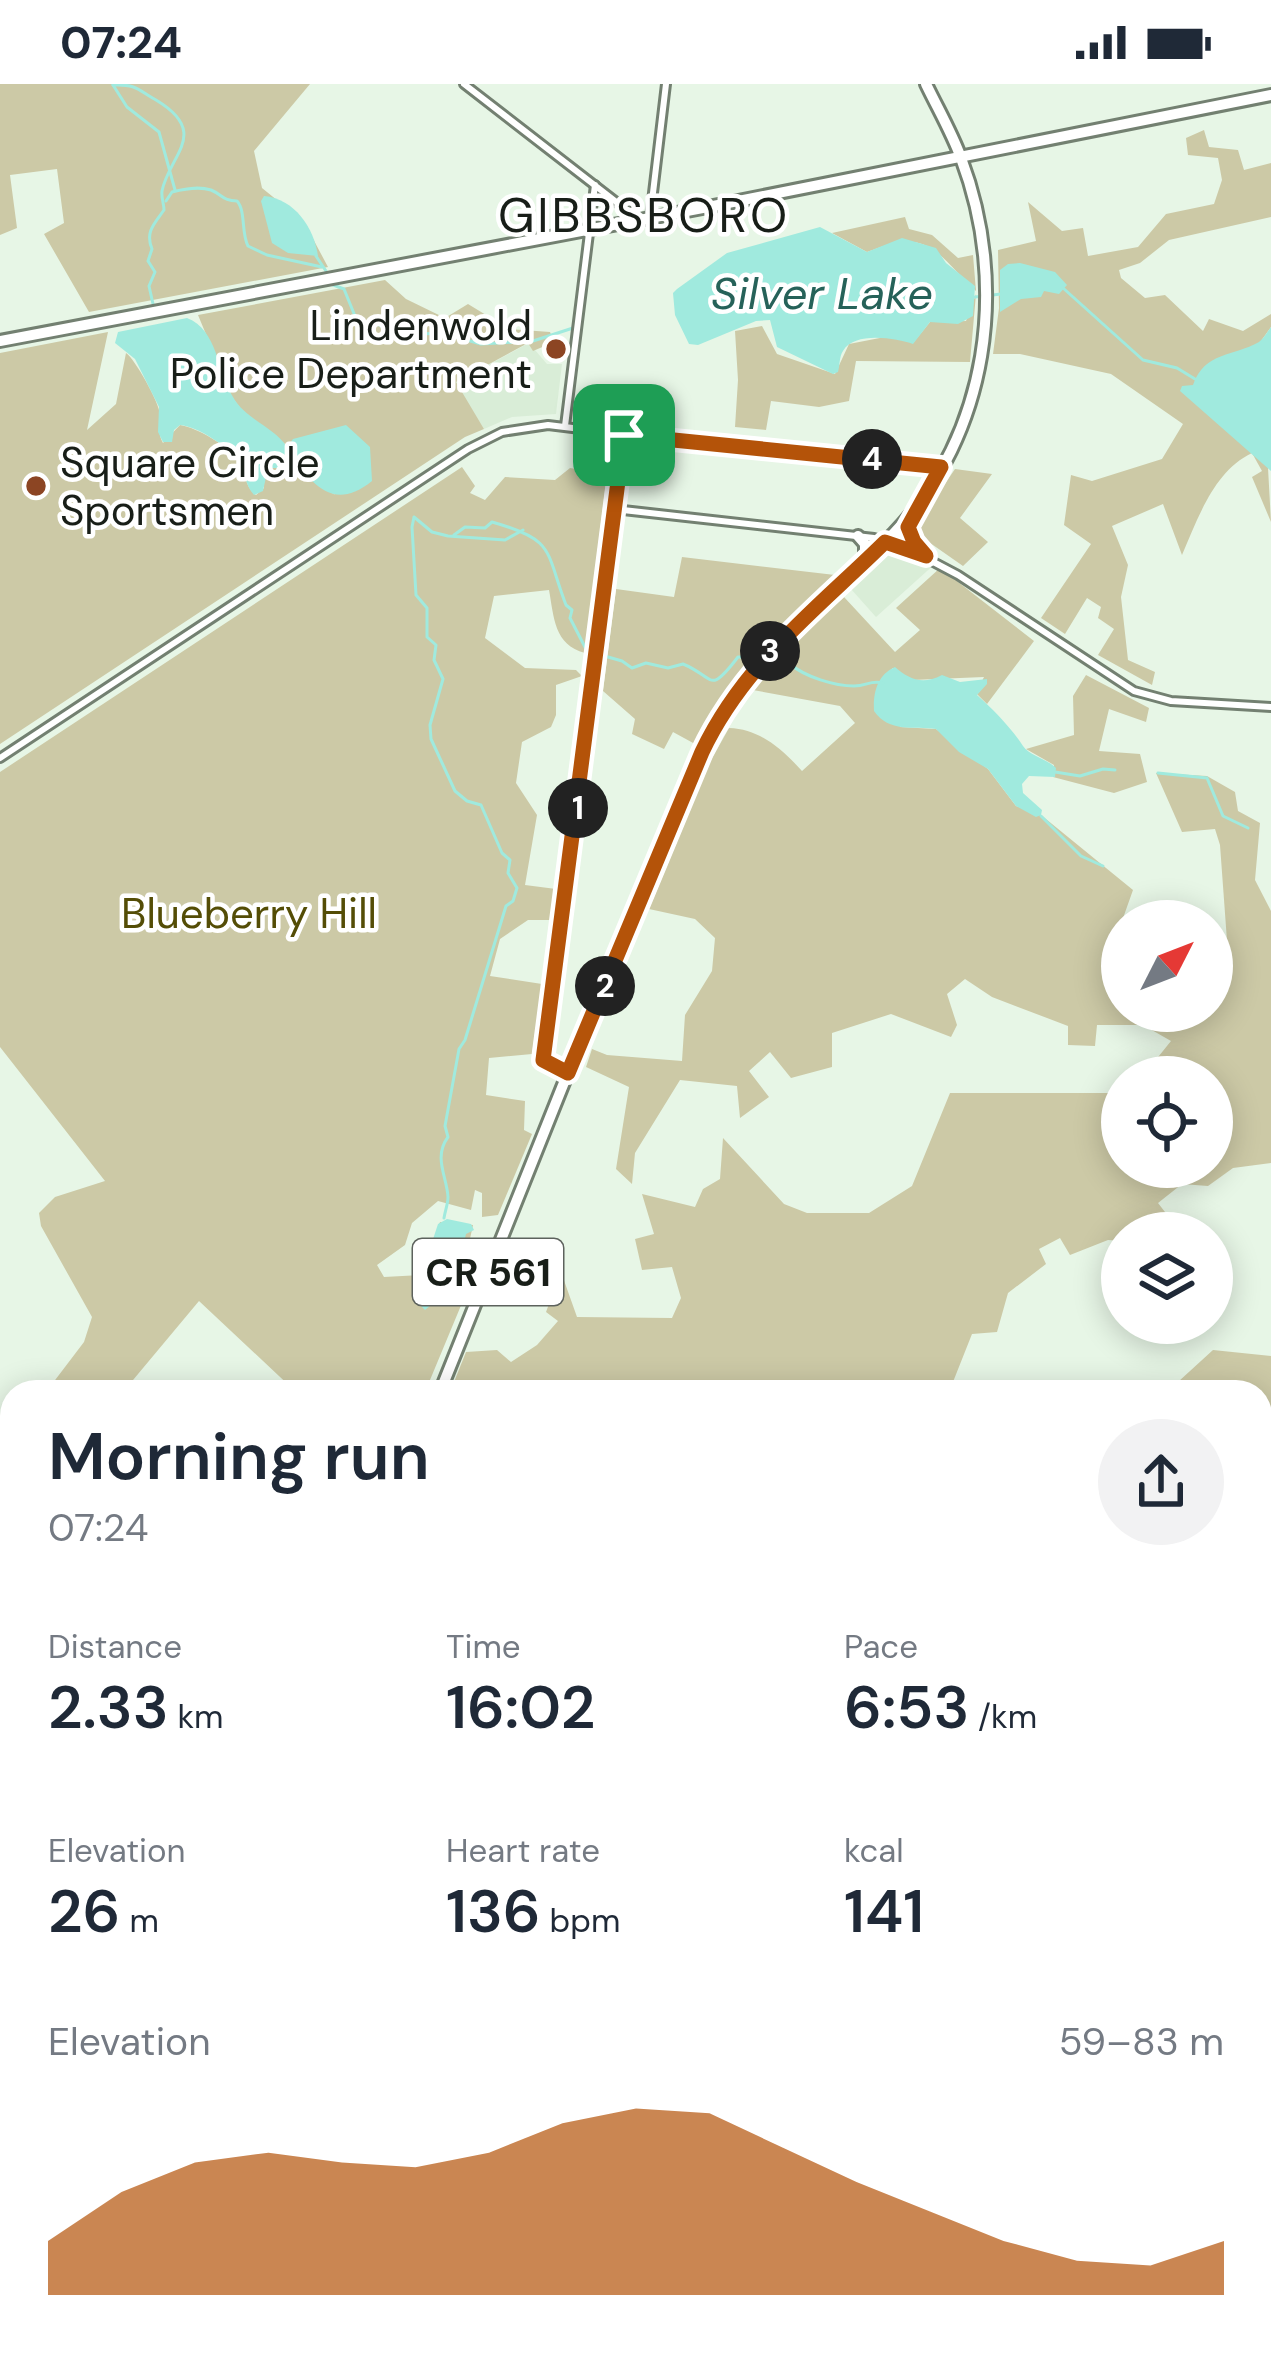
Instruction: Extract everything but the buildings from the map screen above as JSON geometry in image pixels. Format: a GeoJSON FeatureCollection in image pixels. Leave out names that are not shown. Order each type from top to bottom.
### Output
{"type":"FeatureCollection","features":[{"type":"Feature","properties":{"kind":"main road","name":"CR 561"},"geometry":{"type":"LineString","coordinates":[[445,1380],[568,1073],[702,752],[725,708],[776,643],[920,504],[958,434],[975,385],[988,302],[983,242],[961,157],[926,84]]}},
{"type":"Feature","properties":{"kind":"main road"},"geometry":{"type":"LineString","coordinates":[[0,340],[1271,95]]}},
{"type":"Feature","properties":{"kind":"main road"},"geometry":{"type":"LineString","coordinates":[[920,504],[908,529],[926,556]]}},
{"type":"Feature","properties":{"kind":"main road"},"geometry":{"type":"LineString","coordinates":[[858,536],[865,544],[863,562]]}},
{"type":"Feature","properties":{"kind":"street"},"geometry":{"type":"LineString","coordinates":[[464,84],[645,219],[666,84]]}},
{"type":"Feature","properties":{"kind":"street"},"geometry":{"type":"LineString","coordinates":[[566,426],[595,185]]}},
{"type":"Feature","properties":{"kind":"street"},"geometry":{"type":"LineString","coordinates":[[0,758],[468,449],[516,428],[566,426],[941,467]]}},
{"type":"Feature","properties":{"kind":"street"},"geometry":{"type":"LineString","coordinates":[[568,1073],[543,1060],[624,435]]}},
{"type":"Feature","properties":{"kind":"street"},"geometry":{"type":"LineString","coordinates":[[921,464],[933,483]]}},
{"type":"Feature","properties":{"kind":"street"},"geometry":{"type":"LineString","coordinates":[[614,509],[885,542],[926,556],[1134,691],[1171,701],[1271,707]]}},
{"type":"Feature","properties":{"kind":"shaded area"},"geometry":{"type":"Polygon","coordinates":[[[529,343],[547,364],[562,364],[556,414],[512,417],[484,429],[455,383],[529,343]]]}},
{"type":"Feature","properties":{"kind":"shaded area"},"geometry":{"type":"Polygon","coordinates":[[[885,541],[937,562],[876,617],[843,580],[885,541]]]}},
{"type":"Feature","properties":{"kind":"green space"},"geometry":{"type":"Polygon","coordinates":[[[0,84],[310,84],[254,151],[262,188],[304,222],[328,267],[89,312],[44,234],[64,223],[57,169],[10,175],[17,228],[0,235],[0,84]]]}},
{"type":"Feature","properties":{"kind":"green space"},"geometry":{"type":"Polygon","coordinates":[[[1204,130],[1209,147],[1238,150],[1244,170],[1271,163],[1271,217],[1169,240],[1140,263],[1119,270],[1121,278],[1145,298],[1165,295],[1203,331],[1209,319],[1243,331],[1271,314],[1271,327],[1261,341],[1271,522],[1252,477],[1262,471],[1252,453],[1217,483],[1182,555],[1163,504],[1112,526],[1128,565],[1121,597],[1128,660],[1155,672],[1152,685],[1098,655],[1114,629],[1098,618],[1101,607],[1087,598],[1065,634],[1041,618],[1091,544],[1064,525],[1071,475],[1092,481],[1162,459],[1183,424],[1111,374],[1020,354],[993,354],[999,308],[998,250],[1036,241],[1028,202],[1062,231],[1083,228],[1088,256],[1138,247],[1166,214],[1214,204],[1222,180],[1218,158],[1188,155],[1186,138],[1204,130]]]}},
{"type":"Feature","properties":{"kind":"green space"},"geometry":{"type":"Polygon","coordinates":[[[905,217],[909,229],[932,235],[958,258],[973,255],[976,291],[929,247],[904,242],[867,252],[832,233],[905,217]]]}},
{"type":"Feature","properties":{"kind":"green space"},"geometry":{"type":"Polygon","coordinates":[[[385,280],[406,299],[445,318],[468,304],[509,329],[550,332],[554,342],[533,351],[528,343],[456,382],[484,429],[465,437],[0,744],[0,353],[108,332],[87,430],[116,404],[126,353],[156,400],[163,443],[180,425],[212,438],[239,461],[256,495],[264,488],[264,472],[273,467],[285,470],[290,466],[286,456],[290,453],[297,467],[335,495],[289,447],[245,415],[232,397],[198,315],[385,280]]]}},
{"type":"Feature","properties":{"kind":"green space"},"geometry":{"type":"Polygon","coordinates":[[[976,294],[970,362],[856,361],[849,401],[819,407],[771,401],[766,430],[735,427],[735,331],[762,326],[777,354],[835,374],[849,344],[890,336],[913,343],[930,322],[966,321],[976,294]]]}},
{"type":"Feature","properties":{"kind":"green space","name":"Blueberry Hill"},"geometry":{"type":"Polygon","coordinates":[[[462,467],[475,486],[470,493],[485,500],[505,477],[555,480],[570,468],[607,474],[585,653],[561,637],[549,590],[494,596],[485,638],[525,668],[576,670],[582,676],[556,685],[556,715],[551,727],[522,742],[516,783],[537,815],[525,885],[556,889],[552,920],[528,920],[500,939],[490,976],[542,984],[532,1054],[489,1058],[486,1095],[525,1101],[524,1130],[532,1134],[498,1215],[482,1217],[482,1193],[475,1190],[471,1210],[438,1201],[412,1223],[405,1245],[377,1265],[384,1277],[421,1275],[440,1222],[473,1225],[462,1275],[472,1279],[430,1380],[283,1380],[199,1301],[133,1380],[55,1380],[84,1342],[92,1317],[41,1226],[39,1213],[55,1197],[105,1181],[0,1047],[0,772],[462,467]]]}},
{"type":"Feature","properties":{"kind":"green space"},"geometry":{"type":"Polygon","coordinates":[[[955,469],[992,474],[960,518],[988,542],[963,566],[913,531],[955,469]]]}},
{"type":"Feature","properties":{"kind":"green space"},"geometry":{"type":"Polygon","coordinates":[[[682,557],[835,575],[739,672],[695,744],[673,732],[664,749],[632,734],[635,719],[603,691],[616,589],[674,597],[682,557]]]}},
{"type":"Feature","properties":{"kind":"green space"},"geometry":{"type":"Polygon","coordinates":[[[940,568],[1034,641],[987,704],[976,693],[984,677],[912,680],[892,668],[900,727],[936,729],[988,769],[1016,806],[1041,815],[1133,890],[1129,900],[1101,900],[1101,1025],[1097,1025],[1095,1046],[1068,1045],[1068,1026],[992,997],[965,979],[947,994],[957,1025],[951,1037],[891,1014],[832,1033],[832,1067],[791,1078],[770,1052],[749,1071],[769,1097],[740,1118],[737,1086],[680,1080],[635,1153],[632,1184],[616,1169],[629,1087],[586,1067],[592,1049],[607,1055],[682,1061],[685,1015],[712,971],[715,938],[695,919],[649,909],[710,762],[729,728],[770,742],[802,771],[855,723],[840,706],[753,690],[777,658],[844,597],[895,652],[920,630],[896,608],[940,568]]]}},
{"type":"Feature","properties":{"kind":"green space"},"geometry":{"type":"Polygon","coordinates":[[[1086,675],[1149,708],[1146,722],[1109,709],[1099,751],[1140,754],[1147,782],[1114,793],[1053,777],[1054,765],[1026,749],[1074,735],[1073,696],[1086,675]]]}},
{"type":"Feature","properties":{"kind":"green space"},"geometry":{"type":"Polygon","coordinates":[[[1156,773],[1207,776],[1235,792],[1238,811],[1260,823],[1255,880],[1271,911],[1271,1163],[1233,1168],[1233,1056],[1159,1056],[1171,1041],[1155,1032],[1233,1032],[1233,900],[1224,900],[1215,829],[1182,832],[1156,773]]]}},
{"type":"Feature","properties":{"kind":"green space"},"geometry":{"type":"Polygon","coordinates":[[[950,1093],[1101,1093],[1101,1188],[1177,1188],[1158,1203],[1165,1212],[1101,1212],[1101,1243],[1070,1255],[1060,1238],[1039,1249],[1046,1264],[1008,1293],[997,1332],[972,1334],[954,1380],[455,1380],[466,1352],[497,1350],[511,1362],[537,1345],[558,1321],[546,1312],[561,1272],[577,1317],[672,1318],[681,1298],[672,1267],[642,1270],[635,1239],[654,1234],[642,1194],[695,1207],[703,1189],[720,1179],[723,1138],[784,1204],[807,1213],[869,1213],[912,1186],[950,1093]]]}},
{"type":"Feature","properties":{"kind":"green space"},"geometry":{"type":"Polygon","coordinates":[[[1213,1350],[1271,1356],[1271,1380],[1180,1380],[1213,1350]]]}},
{"type":"Feature","properties":{"kind":"water"},"geometry":{"type":"Polygon","coordinates":[[[264,196],[294,209],[312,235],[318,256],[288,253],[272,243],[261,201],[264,196]]]}},
{"type":"Feature","properties":{"kind":"water","name":"Silver Lake"},"geometry":{"type":"Polygon","coordinates":[[[820,227],[867,252],[902,238],[936,248],[946,263],[975,286],[973,316],[958,324],[930,322],[913,344],[886,338],[856,341],[843,351],[838,372],[833,374],[777,347],[770,320],[689,344],[675,315],[673,293],[677,289],[727,253],[820,227]]]}},
{"type":"Feature","properties":{"kind":"water"},"geometry":{"type":"Polygon","coordinates":[[[1020,263],[1055,272],[1067,285],[1059,294],[1044,291],[1041,297],[1021,299],[1000,312],[1000,270],[1020,263]]]}},
{"type":"Feature","properties":{"kind":"water"},"geometry":{"type":"Polygon","coordinates":[[[187,318],[205,332],[233,397],[245,412],[287,447],[293,439],[346,425],[370,447],[372,481],[358,490],[334,494],[314,483],[288,453],[289,468],[268,468],[263,491],[254,495],[238,460],[211,438],[180,425],[172,442],[163,442],[158,432],[159,407],[135,359],[115,343],[118,332],[187,318]]]}},
{"type":"Feature","properties":{"kind":"water"},"geometry":{"type":"Polygon","coordinates":[[[1271,327],[1271,471],[1180,391],[1182,386],[1193,385],[1212,360],[1259,342],[1271,327]]]}},
{"type":"Feature","properties":{"kind":"water"},"geometry":{"type":"Polygon","coordinates":[[[895,667],[921,680],[942,675],[960,682],[987,679],[977,695],[1026,749],[1056,768],[1055,777],[1029,776],[1022,784],[1023,793],[1042,810],[1041,815],[1016,806],[988,769],[959,752],[936,729],[894,726],[880,718],[874,711],[875,691],[895,667]]]}},
{"type":"Feature","properties":{"kind":"water"},"geometry":{"type":"Polygon","coordinates":[[[447,1219],[471,1224],[474,1230],[466,1234],[454,1286],[425,1310],[417,1302],[418,1285],[438,1224],[447,1219]]]}},
{"type":"Feature","properties":{"kind":"waterway"},"geometry":{"type":"LineString","coordinates":[[113,85],[132,87],[156,100],[172,112],[184,134],[162,191],[164,210],[150,233],[153,304]]}},
{"type":"Feature","properties":{"kind":"waterway"},"geometry":{"type":"LineString","coordinates":[[113,85],[127,107],[159,132],[175,190]]}},
{"type":"Feature","properties":{"kind":"waterway"},"geometry":{"type":"LineString","coordinates":[[166,201],[172,192],[211,190],[237,201],[248,246],[322,267]]}},
{"type":"Feature","properties":{"kind":"waterway"},"geometry":{"type":"LineString","coordinates":[[316,256],[326,271]]}},
{"type":"Feature","properties":{"kind":"waterway"},"geometry":{"type":"LineString","coordinates":[[328,283],[344,289],[357,321],[380,325],[388,332],[442,333],[481,344],[533,341],[573,328]]}},
{"type":"Feature","properties":{"kind":"waterway"},"geometry":{"type":"LineString","coordinates":[[1063,288],[1143,360],[1177,368],[1195,379]]}},
{"type":"Feature","properties":{"kind":"waterway"},"geometry":{"type":"LineString","coordinates":[[975,297],[1001,294]]}},
{"type":"Feature","properties":{"kind":"waterway"},"geometry":{"type":"LineString","coordinates":[[444,1218],[448,1197],[442,1152],[459,1049],[506,906],[517,888],[508,873],[510,860],[502,853],[481,805],[455,791],[431,739],[430,725],[443,679],[434,660],[436,645],[427,637],[427,608],[416,595],[412,527],[414,517],[432,532],[505,540],[523,530]]}},
{"type":"Feature","properties":{"kind":"waterway"},"geometry":{"type":"LineString","coordinates":[[454,535],[465,527],[485,528],[492,522],[538,542],[550,559],[587,651],[632,668],[646,663],[668,668],[683,664],[711,680],[738,657],[752,657]]}},
{"type":"Feature","properties":{"kind":"waterway"},"geometry":{"type":"LineString","coordinates":[[770,663],[777,667],[790,664],[838,684],[883,683]]}},
{"type":"Feature","properties":{"kind":"waterway"},"geometry":{"type":"LineString","coordinates":[[1055,772],[1080,776],[1115,770]]}},
{"type":"Feature","properties":{"kind":"waterway"},"geometry":{"type":"LineString","coordinates":[[1158,773],[1207,778],[1223,816],[1248,828]]}},
{"type":"Feature","properties":{"kind":"waterway"},"geometry":{"type":"LineString","coordinates":[[1041,816],[1081,856],[1103,866]]}},
{"type":"Feature","properties":{"kind":"place","name":"Lindenwold Police Department"},"geometry":{"type":"Point","coordinates":[556,349]}},
{"type":"Feature","properties":{"kind":"place","name":"Square Circle Sportsmen"},"geometry":{"type":"Point","coordinates":[36,486]}},
{"type":"Feature","properties":{"kind":"district","name":"GIBBSBORO"},"geometry":{"type":"Point","coordinates":[644,215]}},
{"type":"Feature","properties":{"kind":"route"},"geometry":{"type":"LineString","coordinates":[[624,435],[941,467],[908,527],[926,556],[885,542],[776,643],[725,708],[702,752],[568,1073],[543,1060],[624,435]]}}]}
